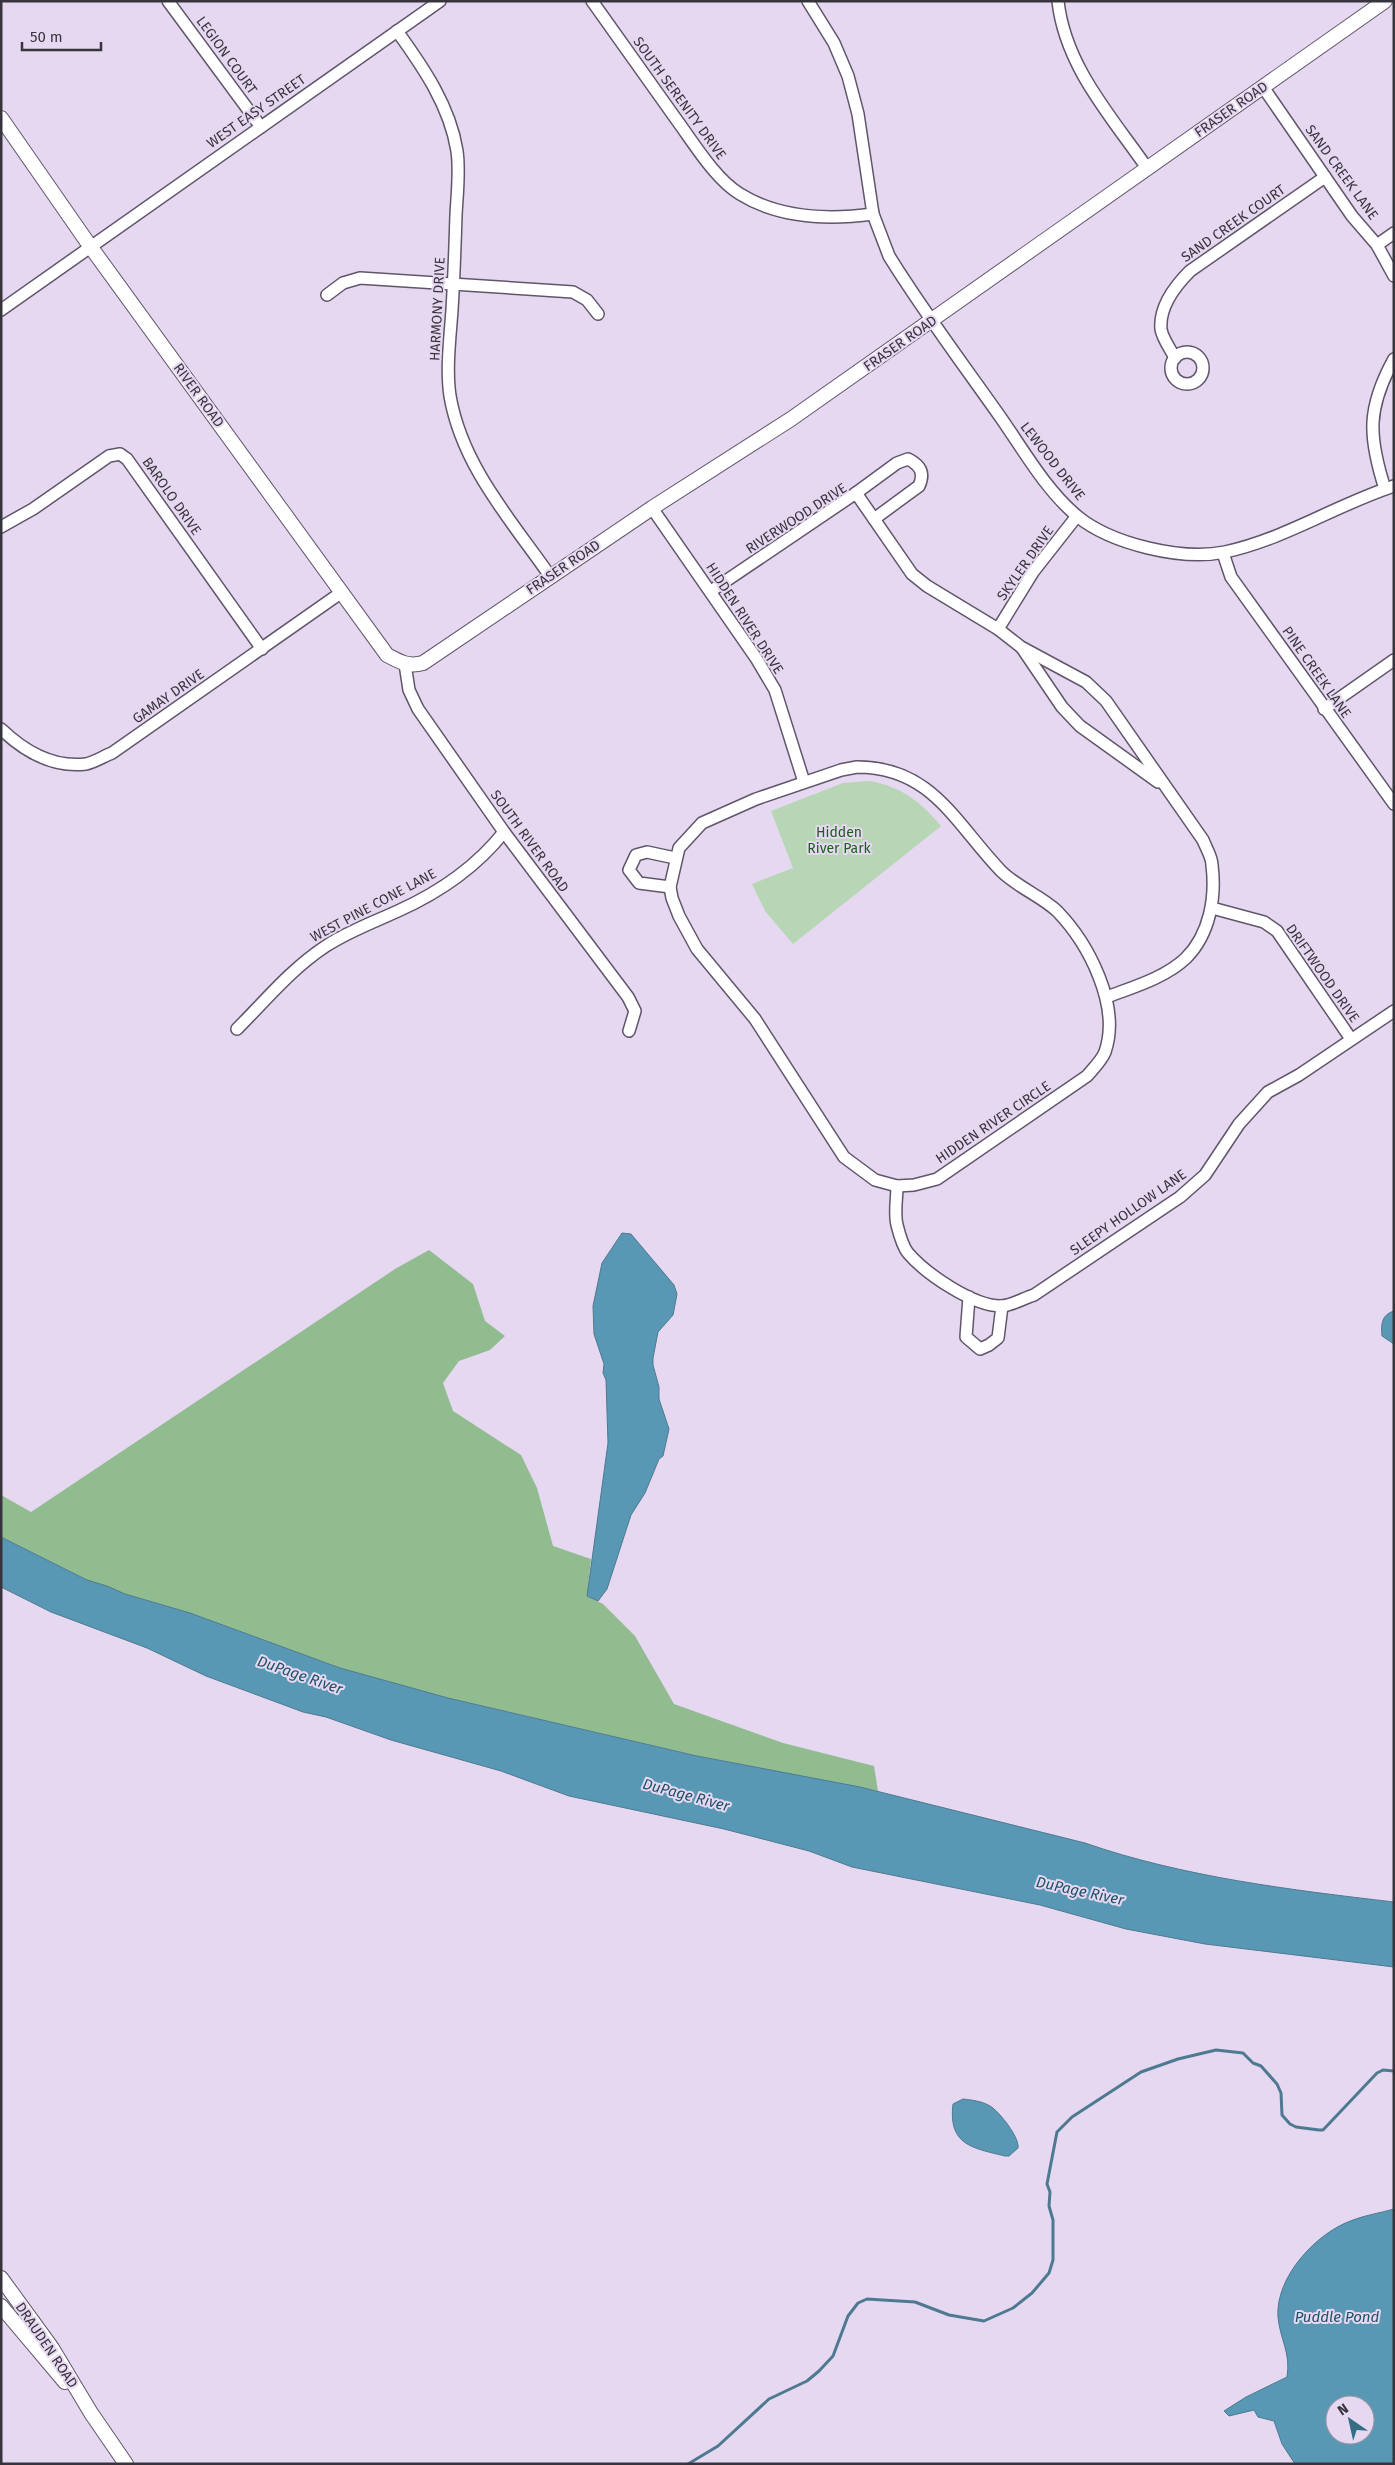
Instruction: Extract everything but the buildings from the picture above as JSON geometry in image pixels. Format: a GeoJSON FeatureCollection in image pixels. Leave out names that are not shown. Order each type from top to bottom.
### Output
{"type":"FeatureCollection","features":[{"type":"Feature","properties":{"kind":"street","name":"LEGION COURT"},"geometry":{"type":"LineString","coordinates":[[168,1],[260,127]]}},
{"type":"Feature","properties":{"kind":"street","name":"WEST EASY STREET"},"geometry":{"type":"LineString","coordinates":[[1,310],[440,1]]}},
{"type":"Feature","properties":{"kind":"street","name":"SOUTH SERENITY DRIVE"},"geometry":{"type":"LineString","coordinates":[[592,1],[709,165],[739,194],[777,210],[812,217],[838,218],[873,214]]}},
{"type":"Feature","properties":{"kind":"street","name":"LEWOOD DRIVE"},"geometry":{"type":"LineString","coordinates":[[808,1],[834,43],[848,76],[858,114],[873,214],[889,256],[1046,481],[1077,516],[1101,532],[1135,544],[1163,551],[1223,553],[1258,543],[1389,487]]}},
{"type":"Feature","properties":{"kind":"street"},"geometry":{"type":"LineString","coordinates":[[1058,1],[1060,22],[1082,76],[1147,168]]}},
{"type":"Feature","properties":{"kind":"street","name":"FRASER ROAD"},"geometry":{"type":"LineString","coordinates":[[405,664],[423,663],[652,508],[791,419],[1384,1]]}},
{"type":"Feature","properties":{"kind":"street","name":"HARMONY DRIVE"},"geometry":{"type":"LineString","coordinates":[[397,30],[429,76],[446,112],[457,151],[458,183],[449,358],[450,396],[459,429],[470,460],[550,576]]}},
{"type":"Feature","properties":{"kind":"street","name":"SAND CREEK LANE"},"geometry":{"type":"LineString","coordinates":[[1263,87],[1352,216],[1377,245],[1394,276]]}},
{"type":"Feature","properties":{"kind":"street","name":"RIVER ROAD"},"geometry":{"type":"LineString","coordinates":[[1,118],[90,246],[387,655],[405,664]]}},
{"type":"Feature","properties":{"kind":"street","name":"SAND CREEK COURT"},"geometry":{"type":"LineString","coordinates":[[1175,358],[1161,330],[1165,307],[1174,287],[1190,271],[1325,177]]}},
{"type":"Feature","properties":{"kind":"street"},"geometry":{"type":"LineString","coordinates":[[1377,245],[1394,234]]}},
{"type":"Feature","properties":{"kind":"street"},"geometry":{"type":"LineString","coordinates":[[327,295],[343,283],[360,278],[453,283],[573,292],[587,300],[598,314]]}},
{"type":"Feature","properties":{"kind":"street"},"geometry":{"type":"LineString","coordinates":[[1389,487],[1376,459],[1373,423],[1374,405],[1382,380],[1394,359]]}},
{"type":"Feature","properties":{"kind":"street","name":"BAROLO DRIVE"},"geometry":{"type":"LineString","coordinates":[[1,527],[33,510],[109,456],[120,454],[127,458],[262,648]]}},
{"type":"Feature","properties":{"kind":"street"},"geometry":{"type":"LineString","coordinates":[[856,493],[897,463],[908,460],[916,463],[922,471],[919,486],[874,519]]}},
{"type":"Feature","properties":{"kind":"street","name":"RIVERWOOD DRIVE"},"geometry":{"type":"LineString","coordinates":[[711,591],[856,493],[912,574],[926,586],[998,628],[1021,647],[1086,682],[1106,701],[1203,840],[1212,864],[1212,908],[1204,931],[1186,958],[1158,977],[1107,997]]}},
{"type":"Feature","properties":{"kind":"street","name":"HIDDEN RIVER DRIVE"},"geometry":{"type":"LineString","coordinates":[[652,508],[711,591],[774,690],[804,782]]}},
{"type":"Feature","properties":{"kind":"street","name":"SKYLER DRIVE"},"geometry":{"type":"LineString","coordinates":[[998,628],[1033,572],[1077,516]]}},
{"type":"Feature","properties":{"kind":"street","name":"PINE CREEK LANE"},"geometry":{"type":"LineString","coordinates":[[1223,553],[1231,577],[1394,804]]}},
{"type":"Feature","properties":{"kind":"street","name":"GAMAY DRIVE"},"geometry":{"type":"LineString","coordinates":[[1,729],[13,740],[38,756],[63,764],[88,764],[112,753],[342,592]]}},
{"type":"Feature","properties":{"kind":"street","name":"RIVERWOOD DRIVE"},"geometry":{"type":"LineString","coordinates":[[1021,647],[1062,708],[1080,726],[1164,786]]}},
{"type":"Feature","properties":{"kind":"street"},"geometry":{"type":"LineString","coordinates":[[1324,709],[1394,660]]}},
{"type":"Feature","properties":{"kind":"street","name":"SOUTH RIVER ROAD"},"geometry":{"type":"LineString","coordinates":[[405,664],[408,690],[418,709],[504,832],[628,997],[635,1011],[629,1031]]}},
{"type":"Feature","properties":{"kind":"street","name":"HIDDEN RIVER CIRCLE"},"geometry":{"type":"LineString","coordinates":[[873,767],[908,777],[934,796],[1003,873],[1055,910],[1072,929],[1107,997],[1111,1026],[1104,1054],[1087,1076],[937,1179],[914,1185],[897,1186],[875,1180],[844,1157],[755,1019],[697,949],[679,916],[670,887],[675,858],[679,848],[689,834],[708,819],[804,782],[841,770],[873,767]]}},
{"type":"Feature","properties":{"kind":"street","name":"WEST PINE CONE LANE"},"geometry":{"type":"LineString","coordinates":[[237,1029],[288,975],[310,957],[357,928],[430,895],[489,851],[504,832]]}},
{"type":"Feature","properties":{"kind":"street"},"geometry":{"type":"LineString","coordinates":[[670,887],[639,883],[629,870],[636,855],[647,852],[675,858]]}},
{"type":"Feature","properties":{"kind":"street","name":"DRIFTWOOD DRIVE"},"geometry":{"type":"LineString","coordinates":[[1212,908],[1264,922],[1276,931],[1351,1039]]}},
{"type":"Feature","properties":{"kind":"street","name":"SLEEPY HOLLOW LANE"},"geometry":{"type":"LineString","coordinates":[[1002,1306],[1034,1295],[1180,1197],[1205,1175],[1239,1124],[1268,1092],[1299,1075],[1394,1010]]}},
{"type":"Feature","properties":{"kind":"street"},"geometry":{"type":"LineString","coordinates":[[897,1186],[896,1223],[908,1252],[940,1281],[986,1304],[1002,1306],[998,1338],[980,1349],[966,1337],[969,1297]]}},
{"type":"Feature","properties":{"kind":"street","name":"DRAUDEN ROAD"},"geometry":{"type":"LineString","coordinates":[[1,2278],[52,2348],[91,2414],[126,2464]]}},
{"type":"Feature","properties":{"kind":"street","name":"DRAUDEN ROAD"},"geometry":{"type":"LineString","coordinates":[[1,2306],[91,2414]]}},
{"type":"Feature","properties":{"kind":"green space","name":"Hidden River Park"},"geometry":{"type":"Polygon","coordinates":[[[870,781],[892,787],[910,797],[941,826],[793,944],[765,911],[752,884],[793,868],[771,811],[843,783],[870,781]]]}},
{"type":"Feature","properties":{"kind":"green space"},"geometry":{"type":"Polygon","coordinates":[[[429,1250],[473,1284],[485,1321],[505,1336],[490,1350],[459,1361],[443,1383],[453,1411],[521,1455],[537,1488],[553,1546],[591,1559],[587,1596],[603,1604],[635,1636],[674,1704],[783,1743],[874,1766],[878,1791],[698,1756],[448,1698],[340,1668],[190,1613],[125,1594],[87,1580],[1,1537],[1,1495],[31,1512],[395,1269],[429,1250]]]}},
{"type":"Feature","properties":{"kind":"water"},"geometry":{"type":"Polygon","coordinates":[[[622,1233],[631,1234],[674,1285],[677,1294],[673,1315],[658,1332],[653,1358],[659,1387],[659,1399],[669,1429],[663,1456],[659,1459],[645,1493],[631,1515],[607,1589],[598,1601],[587,1596],[608,1443],[606,1380],[603,1373],[604,1364],[594,1334],[593,1306],[602,1263],[622,1233]]]}},
{"type":"Feature","properties":{"kind":"water"},"geometry":{"type":"Polygon","coordinates":[[[1394,1311],[1394,1344],[1382,1336],[1382,1328],[1386,1315],[1394,1311]]]}},
{"type":"Feature","properties":{"kind":"water","name":"DuPage River"},"geometry":{"type":"Polygon","coordinates":[[[1,1537],[87,1580],[125,1594],[190,1613],[340,1668],[448,1698],[697,1756],[860,1787],[1085,1843],[1160,1865],[1238,1881],[1394,1902],[1394,1967],[1205,1944],[1126,1929],[1040,1905],[852,1867],[809,1851],[724,1829],[569,1796],[501,1771],[391,1740],[326,1717],[303,1712],[206,1676],[147,1648],[51,1612],[1,1587],[1,1537]]]}},
{"type":"Feature","properties":{"kind":"water"},"geometry":{"type":"Polygon","coordinates":[[[963,2099],[984,2103],[994,2109],[1016,2138],[1018,2148],[1009,2156],[1005,2156],[973,2147],[965,2142],[954,2128],[952,2118],[953,2104],[963,2099]]]}},
{"type":"Feature","properties":{"kind":"water","name":"Puddle Pond"},"geometry":{"type":"Polygon","coordinates":[[[1394,2209],[1394,2464],[1295,2464],[1282,2444],[1274,2421],[1258,2417],[1254,2410],[1229,2416],[1224,2411],[1246,2397],[1287,2377],[1288,2360],[1278,2317],[1283,2287],[1301,2258],[1313,2245],[1339,2226],[1358,2218],[1394,2209]]]}},
{"type":"Feature","properties":{"kind":"waterway"},"geometry":{"type":"LineString","coordinates":[[688,2464],[718,2446],[769,2399],[807,2381],[819,2371],[833,2356],[848,2316],[858,2303],[867,2299],[915,2302],[949,2315],[984,2321],[1013,2308],[1032,2293],[1049,2273],[1053,2260],[1053,2220],[1049,2206],[1050,2192],[1047,2184],[1057,2132],[1072,2117],[1141,2072],[1178,2059],[1216,2050],[1243,2053],[1253,2063],[1261,2066],[1277,2084],[1281,2093],[1282,2115],[1290,2124],[1296,2127],[1323,2130],[1377,2073],[1383,2070],[1394,2071]]}}]}
